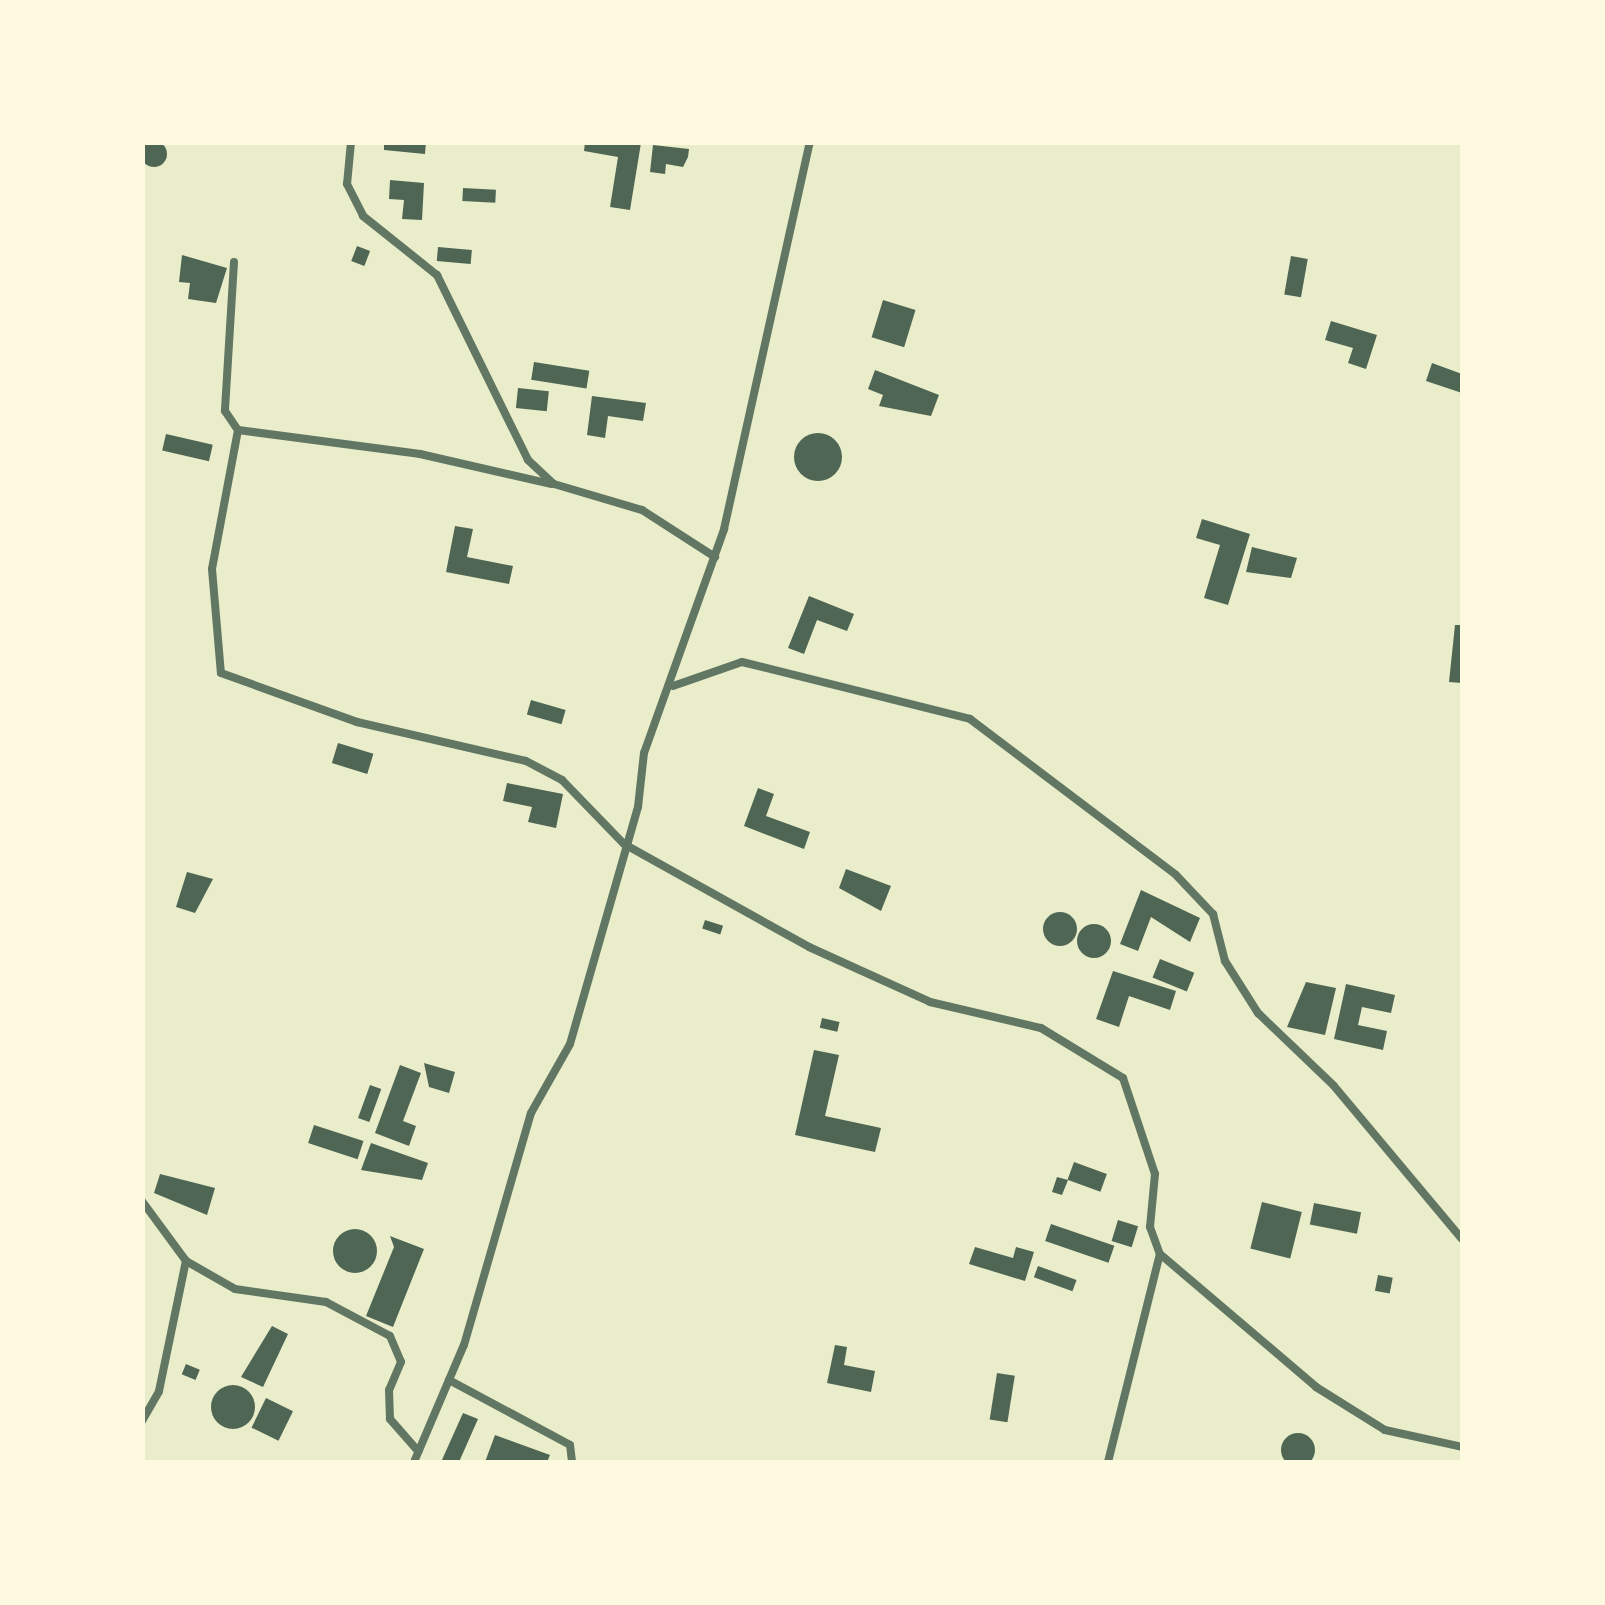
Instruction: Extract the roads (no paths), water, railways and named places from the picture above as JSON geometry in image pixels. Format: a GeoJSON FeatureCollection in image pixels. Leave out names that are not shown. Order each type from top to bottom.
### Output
{"type":"FeatureCollection","features":[{"type":"Feature","properties":{"kind":"street"},"geometry":{"type":"LineString","coordinates":[[351,142],[346,184],[363,216],[438,275],[502,414],[554,484]]}},
{"type":"Feature","properties":{"kind":"street"},"geometry":{"type":"LineString","coordinates":[[414,1462],[449,1380],[530,1113],[570,1044],[644,754],[672,686],[715,556],[810,142]]}},
{"type":"Feature","properties":{"kind":"street"},"geometry":{"type":"LineString","coordinates":[[234,262],[225,410],[238,430],[212,569],[221,673],[358,722],[526,761],[562,780],[624,844],[875,981],[1041,1028],[1122,1078],[1140,1108],[1154,1174],[1150,1227],[1160,1254],[1316,1387],[1385,1430],[1462,1447]]}},
{"type":"Feature","properties":{"kind":"street"},"geometry":{"type":"LineString","coordinates":[[238,430],[420,454],[554,484],[642,510],[715,556]]}},
{"type":"Feature","properties":{"kind":"street"},"geometry":{"type":"LineString","coordinates":[[672,686],[742,662],[970,720],[1176,874],[1213,914],[1225,962],[1258,1013],[1334,1086],[1462,1240]]}},
{"type":"Feature","properties":{"kind":"street"},"geometry":{"type":"LineString","coordinates":[[142,1202],[186,1261],[235,1289],[326,1302],[390,1336],[402,1362],[388,1390],[390,1419],[418,1451]]}},
{"type":"Feature","properties":{"kind":"street"},"geometry":{"type":"LineString","coordinates":[[1108,1462],[1160,1254]]}},
{"type":"Feature","properties":{"kind":"street"},"geometry":{"type":"LineString","coordinates":[[142,1421],[159,1391],[186,1261]]}},
{"type":"Feature","properties":{"kind":"street"},"geometry":{"type":"LineString","coordinates":[[449,1380],[570,1444],[572,1462]]}}]}
